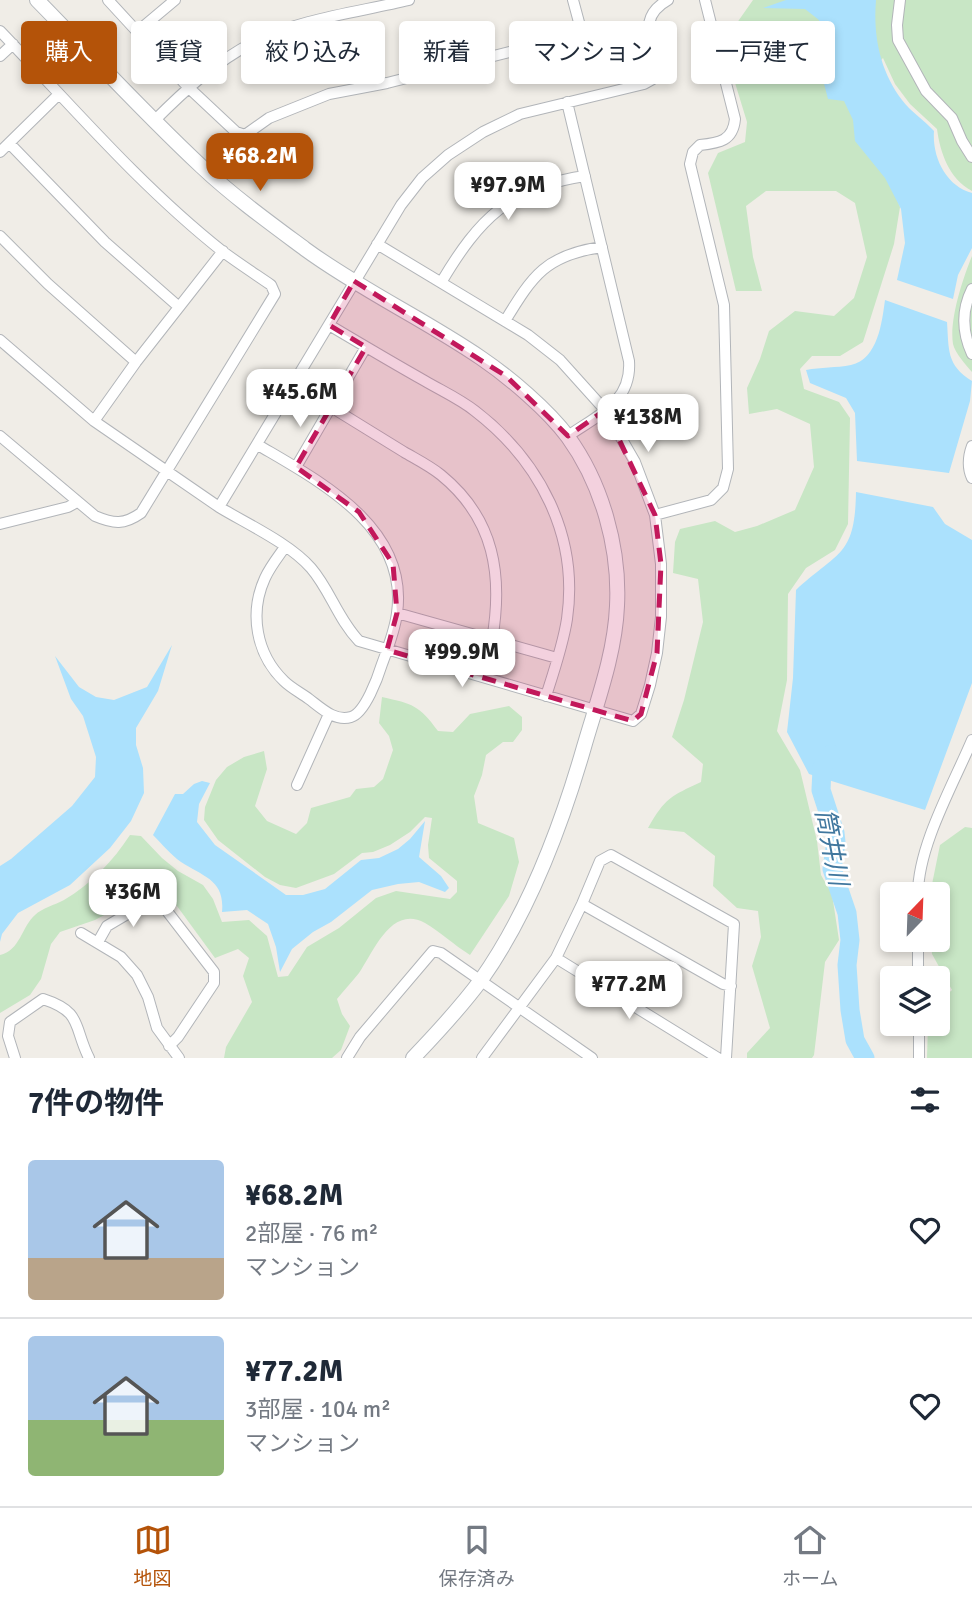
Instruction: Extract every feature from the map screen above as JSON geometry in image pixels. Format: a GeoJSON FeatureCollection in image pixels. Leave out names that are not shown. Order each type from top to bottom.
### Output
{"type":"FeatureCollection","features":[{"type":"Feature","properties":{"kind":"street"},"geometry":{"type":"LineString","coordinates":[[37,0],[205,170],[266,220],[315,257],[479,356],[506,376],[568,436],[592,478],[608,520],[616,559],[617,607],[611,653],[556,834],[536,881],[481,980],[413,1058]]}},
{"type":"Feature","properties":{"kind":"street"},"geometry":{"type":"LineString","coordinates":[[108,0],[131,24]]}},
{"type":"Feature","properties":{"kind":"street"},"geometry":{"type":"LineString","coordinates":[[150,21],[176,0]]}},
{"type":"Feature","properties":{"kind":"street"},"geometry":{"type":"LineString","coordinates":[[154,121],[188,87],[221,61],[256,41],[367,5],[409,0]]}},
{"type":"Feature","properties":{"kind":"street"},"geometry":{"type":"LineString","coordinates":[[185,84],[236,132],[245,135],[269,118],[329,94],[387,83],[573,36],[580,26],[573,0]]}},
{"type":"Feature","properties":{"kind":"street"},"geometry":{"type":"LineString","coordinates":[[219,507],[354,281],[422,178],[448,155],[483,132],[520,114],[644,84],[653,79],[655,69],[648,26],[653,12],[668,0]]}},
{"type":"Feature","properties":{"kind":"street"},"geometry":{"type":"LineString","coordinates":[[655,515],[711,500],[723,488],[728,469],[724,305],[690,164],[693,152],[700,145],[719,143],[729,138],[734,119],[705,0]]}},
{"type":"Feature","properties":{"kind":"street"},"geometry":{"type":"LineString","coordinates":[[900,0],[898,40],[926,92],[952,118],[972,157]]}},
{"type":"Feature","properties":{"kind":"street"},"geometry":{"type":"LineString","coordinates":[[0,31],[132,169],[223,251],[271,285],[275,294],[141,513],[129,522],[113,523],[95,516],[0,436]]}},
{"type":"Feature","properties":{"kind":"street"},"geometry":{"type":"LineString","coordinates":[[0,56],[12,44]]}},
{"type":"Feature","properties":{"kind":"street"},"geometry":{"type":"LineString","coordinates":[[0,152],[59,94]]}},
{"type":"Feature","properties":{"kind":"street"},"geometry":{"type":"LineString","coordinates":[[567,102],[629,361],[630,375],[621,396],[568,436]]}},
{"type":"Feature","properties":{"kind":"street"},"geometry":{"type":"LineString","coordinates":[[9,144],[106,242],[179,307]]}},
{"type":"Feature","properties":{"kind":"street"},"geometry":{"type":"LineString","coordinates":[[442,281],[460,250],[505,203],[555,180],[584,176]]}},
{"type":"Feature","properties":{"kind":"street"},"geometry":{"type":"LineString","coordinates":[[0,236],[48,284],[136,362]]}},
{"type":"Feature","properties":{"kind":"street"},"geometry":{"type":"LineString","coordinates":[[0,340],[94,421],[219,507],[285,547],[311,568],[346,628],[359,641],[633,721],[641,714],[657,653],[662,617],[661,564],[655,515],[635,462],[605,410],[560,360],[528,335],[377,244]]}},
{"type":"Feature","properties":{"kind":"street"},"geometry":{"type":"LineString","coordinates":[[505,321],[541,270],[578,250],[602,247]]}},
{"type":"Feature","properties":{"kind":"street"},"geometry":{"type":"LineString","coordinates":[[94,421],[136,362],[223,251]]}},
{"type":"Feature","properties":{"kind":"street"},"geometry":{"type":"LineString","coordinates":[[972,289],[965,302],[963,325],[972,354]]}},
{"type":"Feature","properties":{"kind":"street"},"geometry":{"type":"LineString","coordinates":[[329,325],[473,409],[502,433],[528,464],[549,496],[562,536],[568,576],[567,619],[546,696]]}},
{"type":"Feature","properties":{"kind":"street"},"geometry":{"type":"LineString","coordinates":[[296,467],[366,347]]}},
{"type":"Feature","properties":{"kind":"street"},"geometry":{"type":"LineString","coordinates":[[331,407],[440,474],[477,518],[491,545],[496,577],[497,607],[492,640]]}},
{"type":"Feature","properties":{"kind":"street"},"geometry":{"type":"LineString","coordinates":[[258,445],[296,467],[359,512],[380,540],[393,564],[397,613],[387,650],[377,682],[358,714],[349,718],[329,714],[284,681],[269,664],[260,643],[256,620],[258,597],[265,577],[285,547]]}},
{"type":"Feature","properties":{"kind":"street"},"geometry":{"type":"LineString","coordinates":[[972,446],[969,471],[972,478]]}},
{"type":"Feature","properties":{"kind":"street"},"geometry":{"type":"LineString","coordinates":[[0,524],[77,502]]}},
{"type":"Feature","properties":{"kind":"street"},"geometry":{"type":"LineString","coordinates":[[397,613],[557,658]]}},
{"type":"Feature","properties":{"kind":"street"},"geometry":{"type":"LineString","coordinates":[[297,785],[329,714]]}},
{"type":"Feature","properties":{"kind":"street"},"geometry":{"type":"LineString","coordinates":[[919,882],[927,846],[972,740]]}},
{"type":"Feature","properties":{"kind":"street"},"geometry":{"type":"LineString","coordinates":[[482,1058],[556,958],[600,860],[611,855],[734,924],[726,1058]]}},
{"type":"Feature","properties":{"kind":"street"},"geometry":{"type":"LineString","coordinates":[[98,942],[107,926],[151,900],[160,902],[214,972],[214,983],[169,1046]]}},
{"type":"Feature","properties":{"kind":"street"},"geometry":{"type":"LineString","coordinates":[[582,904],[723,984],[731,986]]}},
{"type":"Feature","properties":{"kind":"street"},"geometry":{"type":"LineString","coordinates":[[81,933],[121,957],[137,975],[148,997],[157,1028],[179,1058]]}},
{"type":"Feature","properties":{"kind":"street"},"geometry":{"type":"LineString","coordinates":[[347,1058],[360,1037],[433,951],[441,953],[592,1058]]}},
{"type":"Feature","properties":{"kind":"street"},"geometry":{"type":"LineString","coordinates":[[556,958],[718,1058]]}},
{"type":"Feature","properties":{"kind":"street"},"geometry":{"type":"LineString","coordinates":[[15,1058],[8,1035],[10,1022],[43,999],[61,1005],[71,1014],[89,1058]]}},
{"type":"Feature","properties":{"kind":"street"},"geometry":{"type":"LineString","coordinates":[[919,1036],[919,1058]]}},
{"type":"Feature","properties":{"kind":"highlighted area"},"geometry":{"type":"Polygon","coordinates":[[[354,281],[506,376],[568,436],[605,410],[655,515],[661,564],[657,653],[641,714],[633,721],[387,650],[397,613],[393,564],[359,512],[296,467],[366,347],[329,325],[354,281]]]}},
{"type":"Feature","properties":{"kind":"green space"},"geometry":{"type":"Polygon","coordinates":[[[753,0],[972,0],[972,191],[952,172],[943,156],[937,129],[910,104],[895,84],[883,58],[853,90],[900,207],[894,244],[863,342],[840,356],[812,356],[800,369],[804,389],[839,402],[850,418],[848,524],[835,550],[806,568],[788,594],[787,680],[777,731],[800,770],[817,841],[821,875],[832,894],[839,940],[825,962],[812,1058],[747,1058],[747,1053],[770,1028],[752,966],[761,937],[758,911],[737,908],[713,886],[715,856],[684,832],[648,828],[659,810],[670,799],[701,782],[703,764],[672,737],[703,622],[698,579],[673,573],[675,542],[680,529],[715,521],[735,532],[795,510],[814,467],[810,424],[777,409],[749,414],[747,388],[769,331],[795,311],[834,316],[854,298],[867,257],[855,203],[836,191],[766,191],[746,206],[753,257],[762,291],[736,291],[708,173],[718,153],[745,142],[747,122],[735,84],[835,84],[835,21],[738,21],[753,0]]]}},
{"type":"Feature","properties":{"kind":"green space"},"geometry":{"type":"Polygon","coordinates":[[[972,256],[972,372],[956,351],[952,334],[958,299],[972,256]]]}},
{"type":"Feature","properties":{"kind":"green space"},"geometry":{"type":"Polygon","coordinates":[[[382,697],[414,707],[426,716],[438,731],[453,732],[470,714],[509,706],[522,717],[522,730],[513,742],[503,742],[486,755],[474,796],[478,823],[514,838],[519,862],[509,896],[470,955],[425,923],[413,919],[402,920],[384,933],[359,973],[337,999],[350,1026],[341,1050],[332,1058],[224,1058],[226,1047],[252,1002],[243,976],[249,958],[238,949],[215,958],[166,891],[159,885],[140,887],[134,899],[95,920],[60,932],[51,944],[41,979],[30,995],[0,1013],[0,955],[12,949],[38,913],[74,894],[92,879],[109,863],[130,835],[141,836],[178,871],[203,885],[213,899],[222,922],[249,920],[267,936],[278,977],[288,976],[307,947],[339,928],[376,898],[396,891],[450,899],[457,892],[457,881],[429,858],[432,818],[425,817],[410,832],[390,845],[362,853],[334,874],[296,888],[280,885],[265,877],[218,840],[204,820],[205,807],[216,780],[227,767],[244,757],[264,751],[267,769],[255,806],[267,821],[296,834],[307,823],[311,808],[350,797],[356,789],[374,787],[383,779],[393,750],[389,736],[379,723],[382,697]]]}},
{"type":"Feature","properties":{"kind":"green space"},"geometry":{"type":"Polygon","coordinates":[[[965,827],[972,828],[972,1058],[927,1058],[928,1036],[950,1036],[950,966],[939,966],[932,952],[950,952],[950,882],[932,882],[940,845],[965,827]]]}},
{"type":"Feature","properties":{"kind":"water"},"geometry":{"type":"Polygon","coordinates":[[[786,0],[876,0],[877,40],[888,77],[905,104],[934,131],[935,151],[942,169],[955,184],[972,193],[972,248],[958,275],[953,299],[897,280],[905,243],[901,209],[885,178],[855,141],[853,120],[844,101],[828,99],[824,84],[835,84],[835,21],[819,21],[805,9],[763,8],[786,0]]]}},
{"type":"Feature","properties":{"kind":"water"},"geometry":{"type":"Polygon","coordinates":[[[885,300],[947,322],[950,356],[957,369],[972,381],[970,401],[949,473],[857,461],[855,413],[846,398],[810,383],[806,370],[851,365],[867,355],[877,338],[885,300]]]}},
{"type":"Feature","properties":{"kind":"water"},"geometry":{"type":"Polygon","coordinates":[[[856,492],[933,507],[945,524],[972,540],[972,683],[925,810],[809,774],[787,732],[793,678],[796,590],[833,559],[848,541],[855,513],[856,492]]]}},
{"type":"Feature","properties":{"kind":"water"},"geometry":{"type":"Polygon","coordinates":[[[172,645],[158,691],[136,728],[144,793],[131,821],[110,848],[70,885],[18,913],[2,934],[0,942],[0,866],[72,806],[95,777],[96,757],[83,716],[71,699],[55,656],[79,687],[96,697],[114,700],[147,687],[172,645]]]}},
{"type":"Feature","properties":{"kind":"water"},"geometry":{"type":"Polygon","coordinates":[[[202,781],[210,783],[199,804],[197,822],[215,845],[286,895],[303,895],[325,889],[361,860],[379,858],[398,849],[425,821],[419,857],[441,876],[449,888],[445,892],[419,882],[372,890],[292,949],[280,972],[276,947],[268,924],[247,910],[222,912],[222,901],[216,886],[177,859],[153,835],[175,794],[183,794],[202,781]]]}},
{"type":"Feature","properties":{"kind":"waterway","name":"筒井川"},"geometry":{"type":"LineString","coordinates":[[831,754],[822,768],[821,790],[835,833],[832,869],[847,913],[850,940],[847,965],[850,1010],[855,1040],[865,1058]]}}]}
